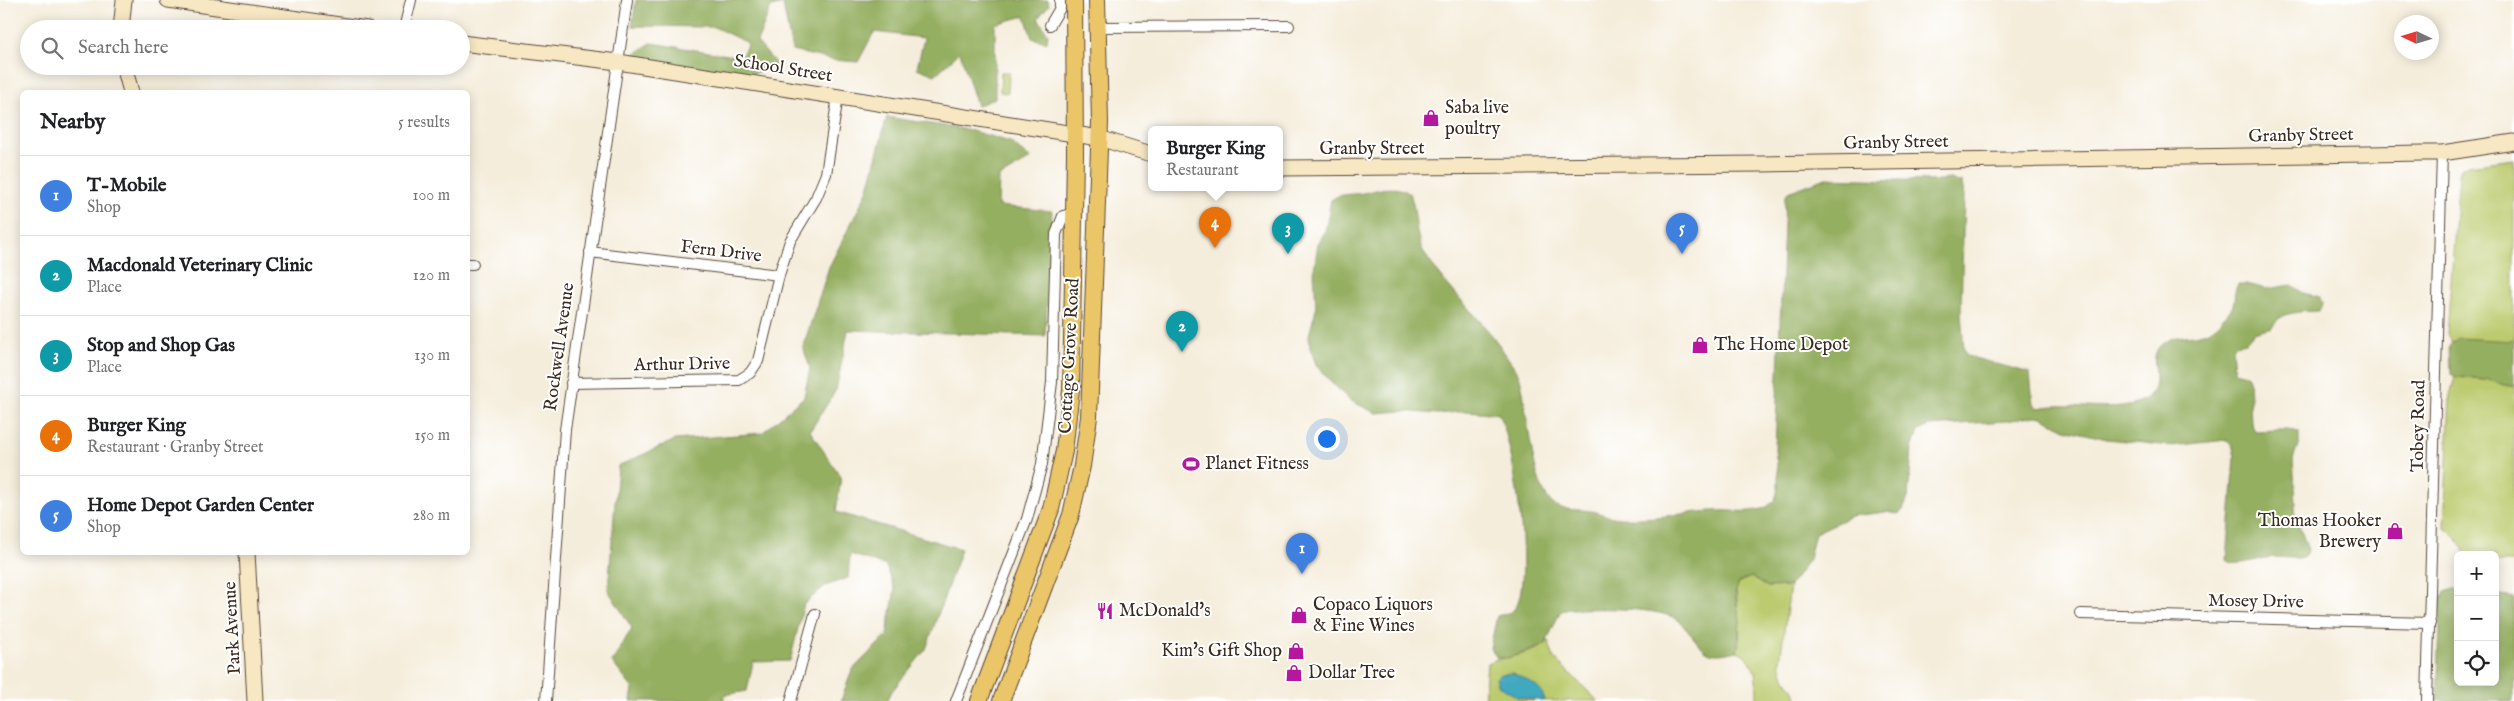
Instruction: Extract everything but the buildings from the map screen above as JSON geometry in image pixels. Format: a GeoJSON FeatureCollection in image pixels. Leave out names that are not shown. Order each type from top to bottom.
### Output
{"type":"FeatureCollection","features":[{"type":"Feature","properties":{"kind":"main road"},"geometry":{"type":"LineString","coordinates":[[122,20],[124,0]]}},
{"type":"Feature","properties":{"kind":"main road"},"geometry":{"type":"LineString","coordinates":[[168,0],[305,20]]}},
{"type":"Feature","properties":{"kind":"main road","name":"Cottage Grove Road"},"geometry":{"type":"LineString","coordinates":[[979,701],[1051,509],[1064,451],[1069,413],[1072,339],[1075,134],[1074,0]]}},
{"type":"Feature","properties":{"kind":"main road","name":"Cottage Grove Road"},"geometry":{"type":"LineString","coordinates":[[1001,701],[1071,515],[1082,466],[1089,418],[1099,138],[1096,0]]}},
{"type":"Feature","properties":{"kind":"main road","name":"School Street"},"geometry":{"type":"LineString","coordinates":[[470,44],[618,62],[1099,138]]}},
{"type":"Feature","properties":{"kind":"main road"},"geometry":{"type":"LineString","coordinates":[[126,75],[130,90]]}},
{"type":"Feature","properties":{"kind":"main road"},"geometry":{"type":"LineString","coordinates":[[1099,138],[1148,153]]}},
{"type":"Feature","properties":{"kind":"main road","name":"Granby Street"},"geometry":{"type":"LineString","coordinates":[[1283,168],[1770,164],[2442,153],[2514,142]]}},
{"type":"Feature","properties":{"kind":"main road"},"geometry":{"type":"LineString","coordinates":[[1051,509],[1071,515]]}},
{"type":"Feature","properties":{"kind":"main road","name":"Park Avenue"},"geometry":{"type":"LineString","coordinates":[[247,555],[255,701]]}},
{"type":"Feature","properties":{"kind":"street"},"geometry":{"type":"LineString","coordinates":[[406,20],[411,0]]}},
{"type":"Feature","properties":{"kind":"street","name":"Rockwell Avenue"},"geometry":{"type":"LineString","coordinates":[[546,701],[565,430],[627,0]]}},
{"type":"Feature","properties":{"kind":"street"},"geometry":{"type":"LineString","coordinates":[[1050,25],[1060,8],[1060,0]]}},
{"type":"Feature","properties":{"kind":"street"},"geometry":{"type":"LineString","coordinates":[[1097,27],[1289,26]]}},
{"type":"Feature","properties":{"kind":"street","name":"Fern Drive"},"geometry":{"type":"LineString","coordinates":[[590,252],[778,275],[790,241],[816,198],[826,174],[838,96]]}},
{"type":"Feature","properties":{"kind":"street","name":"Tobey Road"},"geometry":{"type":"LineString","coordinates":[[2426,701],[2430,623],[2442,153]]}},
{"type":"Feature","properties":{"kind":"street","name":"Cottage Grove Road"},"geometry":{"type":"LineString","coordinates":[[956,701],[1027,519],[1041,470],[1049,420],[1056,234],[1063,216],[1074,213]]}},
{"type":"Feature","properties":{"kind":"street","name":"Arthur Drive"},"geometry":{"type":"LineString","coordinates":[[571,383],[739,380],[750,373],[758,361],[778,275]]}},
{"type":"Feature","properties":{"kind":"street","name":"Cottage Grove Road"},"geometry":{"type":"LineString","coordinates":[[1053,338],[1072,339]]}},
{"type":"Feature","properties":{"kind":"street"},"geometry":{"type":"LineString","coordinates":[[995,602],[1013,610]]}},
{"type":"Feature","properties":{"kind":"street"},"geometry":{"type":"LineString","coordinates":[[791,701],[815,614]]}},
{"type":"Feature","properties":{"kind":"street","name":"Mosey Drive"},"geometry":{"type":"LineString","coordinates":[[2081,614],[2430,623]]}},
{"type":"Feature","properties":{"kind":"green space"},"geometry":{"type":"Polygon","coordinates":[[[636,0],[1048,0],[1049,5],[1038,18],[1048,34],[1047,42],[1032,38],[1025,16],[995,24],[995,98],[977,106],[960,52],[935,75],[917,68],[924,38],[874,32],[858,62],[833,60],[792,51],[783,4],[771,7],[757,42],[777,65],[736,80],[627,59],[651,43],[741,57],[748,43],[714,27],[632,26],[636,0]]]}},
{"type":"Feature","properties":{"kind":"green space"},"geometry":{"type":"Polygon","coordinates":[[[1001,72],[1009,72],[1008,93],[1000,92],[1001,72]]]}},
{"type":"Feature","properties":{"kind":"green space"},"geometry":{"type":"Polygon","coordinates":[[[887,117],[969,130],[1010,142],[1031,159],[999,177],[998,206],[1052,211],[1045,336],[848,330],[836,390],[810,431],[841,477],[836,512],[961,549],[926,649],[892,691],[887,701],[841,701],[852,670],[887,635],[895,589],[886,566],[850,554],[848,578],[825,586],[804,604],[790,661],[753,662],[747,691],[724,695],[724,701],[631,701],[633,689],[612,662],[632,628],[608,590],[618,466],[675,440],[762,433],[804,397],[810,368],[803,347],[829,267],[867,192],[887,117]]]}},
{"type":"Feature","properties":{"kind":"green space"},"geometry":{"type":"Polygon","coordinates":[[[2514,159],[2514,341],[2452,341],[2451,343],[2447,334],[2461,168],[2468,165],[2514,159]]]}},
{"type":"Feature","properties":{"kind":"green space"},"geometry":{"type":"Polygon","coordinates":[[[1826,178],[1930,181],[1950,179],[1962,183],[1964,195],[1961,313],[1964,351],[1967,356],[2030,373],[2033,404],[2038,408],[2049,406],[2123,407],[2146,399],[2155,385],[2155,356],[2160,346],[2170,339],[2203,333],[2215,326],[2231,309],[2238,284],[2247,284],[2266,289],[2292,285],[2303,293],[2319,297],[2323,305],[2319,311],[2299,312],[2281,317],[2272,327],[2254,332],[2245,342],[2236,344],[2232,349],[2234,371],[2246,374],[2249,379],[2251,423],[2255,431],[2283,430],[2299,432],[2299,442],[2293,460],[2296,502],[2294,511],[2308,550],[2306,556],[2296,558],[2271,557],[2240,563],[2227,560],[2235,457],[2232,444],[2227,440],[2170,446],[2107,439],[2065,429],[2042,417],[2036,416],[2006,421],[1929,426],[1918,431],[1912,449],[1908,498],[1903,510],[1898,514],[1886,512],[1851,516],[1815,533],[1809,559],[1790,586],[1768,587],[1751,577],[1739,582],[1735,594],[1740,621],[1737,651],[1718,654],[1707,651],[1702,648],[1678,620],[1664,614],[1622,609],[1566,609],[1560,612],[1545,645],[1509,658],[1497,658],[1490,648],[1497,616],[1509,613],[1515,608],[1520,593],[1523,571],[1520,512],[1505,430],[1499,414],[1469,411],[1438,414],[1401,411],[1376,413],[1349,400],[1317,367],[1310,348],[1309,335],[1316,309],[1314,270],[1318,243],[1325,232],[1331,200],[1342,195],[1387,188],[1399,189],[1410,194],[1419,241],[1426,256],[1489,332],[1519,375],[1535,466],[1547,498],[1556,506],[1564,509],[1594,512],[1616,518],[1642,518],[1710,511],[1749,511],[1762,509],[1770,505],[1775,498],[1778,489],[1775,450],[1785,198],[1788,192],[1826,178]]]}},
{"type":"Feature","properties":{"kind":"green space"},"geometry":{"type":"Polygon","coordinates":[[[2458,338],[2514,341],[2514,385],[2504,385],[2486,379],[2455,377],[2450,373],[2449,346],[2458,338]]]}},
{"type":"Feature","properties":{"kind":"green space"},"geometry":{"type":"Polygon","coordinates":[[[2455,377],[2486,379],[2504,385],[2514,385],[2514,562],[2499,562],[2499,551],[2464,551],[2462,545],[2444,527],[2450,395],[2455,377]]]}},
{"type":"Feature","properties":{"kind":"green space"},"geometry":{"type":"Polygon","coordinates":[[[1751,577],[1768,587],[1790,586],[1780,661],[1783,673],[1794,690],[1798,701],[1757,701],[1756,679],[1752,665],[1744,654],[1737,651],[1740,640],[1736,588],[1739,582],[1751,577]]]}},
{"type":"Feature","properties":{"kind":"green space"},"geometry":{"type":"Polygon","coordinates":[[[2454,589],[2454,686],[2499,686],[2499,595],[2514,597],[2514,701],[2437,701],[2441,600],[2445,591],[2454,589]]]}},
{"type":"Feature","properties":{"kind":"green space"},"geometry":{"type":"Polygon","coordinates":[[[1548,640],[1554,658],[1598,701],[1544,701],[1545,699],[1517,697],[1534,701],[1484,701],[1487,663],[1529,652],[1543,645],[1548,640]]]}},
{"type":"Feature","properties":{"kind":"water"},"geometry":{"type":"Polygon","coordinates":[[[1513,673],[1538,688],[1544,701],[1517,697],[1498,685],[1496,678],[1500,674],[1513,673]]]}},
{"type":"Feature","properties":{"kind":"place","name":"Saba live poultry"},"geometry":{"type":"Point","coordinates":[1431,118]}},
{"type":"Feature","properties":{"kind":"place","name":"Burger King"},"geometry":{"type":"Point","coordinates":[1215,248]}},
{"type":"Feature","properties":{"kind":"place","name":"Stop and Shop Gas"},"geometry":{"type":"Point","coordinates":[1288,254]}},
{"type":"Feature","properties":{"kind":"place","name":"Home Depot Garden Center"},"geometry":{"type":"Point","coordinates":[1682,254]}},
{"type":"Feature","properties":{"kind":"place","name":"The Home Depot"},"geometry":{"type":"Point","coordinates":[1700,345]}},
{"type":"Feature","properties":{"kind":"place","name":"Macdonald Veterinary Clinic"},"geometry":{"type":"Point","coordinates":[1182,352]}},
{"type":"Feature","properties":{"kind":"place","name":"Planet Fitness"},"geometry":{"type":"Point","coordinates":[1191,464]}},
{"type":"Feature","properties":{"kind":"place","name":"Thomas Hooker Brewery"},"geometry":{"type":"Point","coordinates":[2395,531]}},
{"type":"Feature","properties":{"kind":"place","name":"T-Mobile"},"geometry":{"type":"Point","coordinates":[1302,574]}},
{"type":"Feature","properties":{"kind":"place","name":"McDonald's"},"geometry":{"type":"Point","coordinates":[1105,611]}},
{"type":"Feature","properties":{"kind":"place","name":"Copaco Liquors & Fine Wines"},"geometry":{"type":"Point","coordinates":[1299,615]}},
{"type":"Feature","properties":{"kind":"place","name":"Kim's Gift Shop"},"geometry":{"type":"Point","coordinates":[1296,651]}},
{"type":"Feature","properties":{"kind":"place","name":"Dollar Tree"},"geometry":{"type":"Point","coordinates":[1294,673]}}]}
